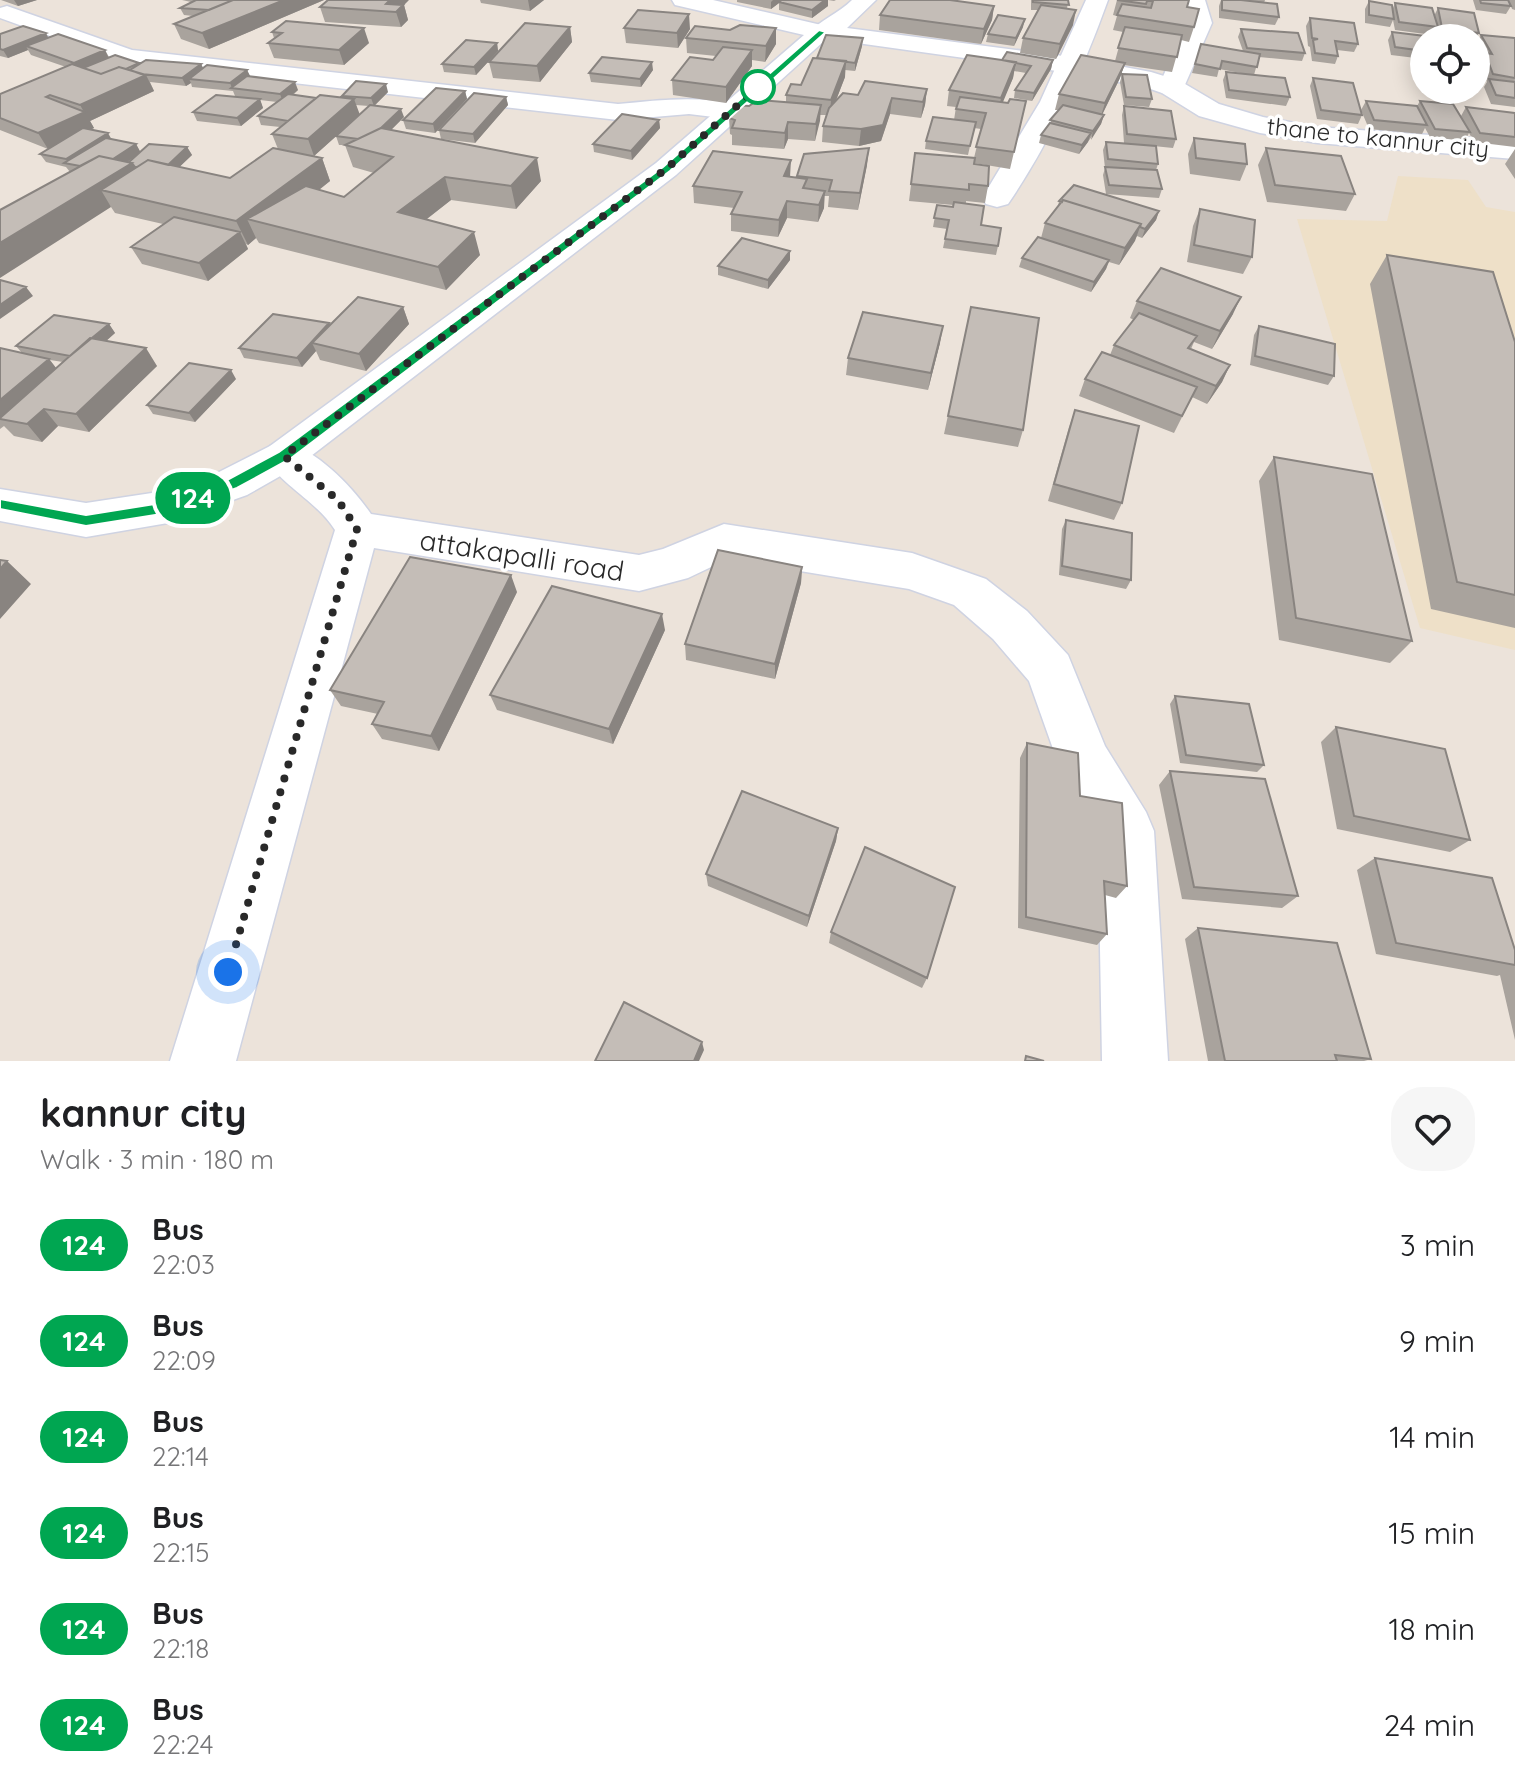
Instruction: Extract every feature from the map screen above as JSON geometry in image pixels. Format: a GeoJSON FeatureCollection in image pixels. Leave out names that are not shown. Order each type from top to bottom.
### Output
{"type":"FeatureCollection","features":[{"type":"Feature","properties":{"kind":"street","name":"thane to kannur city"},"geometry":{"type":"LineString","coordinates":[[683,0],[822,32],[1071,65],[1151,80],[1171,87],[1209,110],[1260,125],[1317,135],[1515,150]]}},
{"type":"Feature","properties":{"kind":"street"},"geometry":{"type":"LineString","coordinates":[[0,505],[86,520],[168,507],[232,484],[284,456],[666,169],[822,32],[845,20],[865,0]]}},
{"type":"Feature","properties":{"kind":"street"},"geometry":{"type":"LineString","coordinates":[[997,198],[1016,171],[1071,65],[1097,0]]}},
{"type":"Feature","properties":{"kind":"street"},"geometry":{"type":"LineString","coordinates":[[1171,87],[1200,23],[1194,0]]}},
{"type":"Feature","properties":{"kind":"street"},"geometry":{"type":"LineString","coordinates":[[4,14],[36,4]]}},
{"type":"Feature","properties":{"kind":"street"},"geometry":{"type":"LineString","coordinates":[[4,14],[128,57],[618,112],[689,106],[730,111]]}},
{"type":"Feature","properties":{"kind":"street"},"geometry":{"type":"LineString","coordinates":[[100,68],[173,39]]}},
{"type":"Feature","properties":{"kind":"street"},"geometry":{"type":"LineString","coordinates":[[203,1061],[357,529],[338,500],[284,456]]}},
{"type":"Feature","properties":{"kind":"street","name":"attakapalli road"},"geometry":{"type":"LineString","coordinates":[[357,529],[639,573],[672,565],[724,541],[912,571],[970,592],[1010,625],[1050,670],[1084,760],[1126,831],[1135,1061]]}},
{"type":"Feature","properties":{"kind":"shaded area"},"geometry":{"type":"Polygon","coordinates":[[[1398,176],[1468,180],[1486,207],[1515,212],[1515,650],[1420,628],[1297,219],[1387,221],[1398,176]]]}},
{"type":"Feature","properties":{"kind":"building"},"geometry":{"type":"Polygon","coordinates":[[[196,0],[233,0],[209,10],[180,8],[196,0]]]}},
{"type":"Feature","properties":{"kind":"building"},"geometry":{"type":"Polygon","coordinates":[[[233,0],[284,0],[202,33],[174,24],[233,0]]]}},
{"type":"Feature","properties":{"kind":"building"},"geometry":{"type":"Polygon","coordinates":[[[328,0],[390,0],[386,4],[403,5],[396,12],[320,7],[328,0]]]}},
{"type":"Feature","properties":{"kind":"building"},"geometry":{"type":"Polygon","coordinates":[[[825,0],[812,10],[779,2],[825,0]]]}},
{"type":"Feature","properties":{"kind":"building"},"geometry":{"type":"Polygon","coordinates":[[[890,0],[950,0],[994,6],[984,29],[880,15],[890,0]]]}},
{"type":"Feature","properties":{"kind":"building"},"geometry":{"type":"Polygon","coordinates":[[[1068,0],[1069,5],[1033,2],[1068,0]]]}},
{"type":"Feature","properties":{"kind":"building"},"geometry":{"type":"Polygon","coordinates":[[[1117,0],[1189,0],[1187,7],[1199,9],[1194,27],[1117,15],[1122,4],[1151,8],[1153,1],[1146,4],[1117,0]]]}},
{"type":"Feature","properties":{"kind":"building"},"geometry":{"type":"Polygon","coordinates":[[[1222,0],[1277,4],[1279,17],[1222,10],[1222,0]]]}},
{"type":"Feature","properties":{"kind":"building"},"geometry":{"type":"Polygon","coordinates":[[[1480,0],[1508,0],[1511,6],[1481,3],[1480,0]]]}},
{"type":"Feature","properties":{"kind":"building"},"geometry":{"type":"Polygon","coordinates":[[[1369,1],[1392,5],[1394,19],[1369,15],[1369,1]]]}},
{"type":"Feature","properties":{"kind":"building"},"geometry":{"type":"Polygon","coordinates":[[[1395,3],[1432,8],[1437,24],[1415,24],[1399,22],[1395,3]]]}},
{"type":"Feature","properties":{"kind":"building"},"geometry":{"type":"Polygon","coordinates":[[[1041,5],[1076,10],[1060,44],[1023,38],[1041,5]]]}},
{"type":"Feature","properties":{"kind":"building"},"geometry":{"type":"Polygon","coordinates":[[[1438,8],[1474,13],[1477,24],[1441,24],[1438,8]]]}},
{"type":"Feature","properties":{"kind":"building"},"geometry":{"type":"Polygon","coordinates":[[[638,10],[689,14],[677,33],[624,28],[638,10]]]}},
{"type":"Feature","properties":{"kind":"building"},"geometry":{"type":"Polygon","coordinates":[[[998,15],[1025,19],[1016,38],[988,34],[998,15]]]}},
{"type":"Feature","properties":{"kind":"building"},"geometry":{"type":"Polygon","coordinates":[[[1310,18],[1354,23],[1358,44],[1335,41],[1338,56],[1315,53],[1313,40],[1318,39],[1312,38],[1310,18]]]}},
{"type":"Feature","properties":{"kind":"building"},"geometry":{"type":"Polygon","coordinates":[[[286,21],[364,28],[339,50],[268,43],[282,33],[272,32],[286,21]]]}},
{"type":"Feature","properties":{"kind":"building"},"geometry":{"type":"Polygon","coordinates":[[[525,23],[570,27],[537,66],[489,62],[525,23]]]}},
{"type":"Feature","properties":{"kind":"building"},"geometry":{"type":"Polygon","coordinates":[[[740,25],[776,28],[766,46],[686,38],[695,26],[730,30],[740,25]]]}},
{"type":"Feature","properties":{"kind":"building"},"geometry":{"type":"Polygon","coordinates":[[[23,26],[46,33],[0,49],[0,34],[23,26]]]}},
{"type":"Feature","properties":{"kind":"building"},"geometry":{"type":"Polygon","coordinates":[[[1125,27],[1182,35],[1177,57],[1118,48],[1125,27]]]}},
{"type":"Feature","properties":{"kind":"building"},"geometry":{"type":"Polygon","coordinates":[[[1241,29],[1298,33],[1305,53],[1247,48],[1241,29]]]}},
{"type":"Feature","properties":{"kind":"building"},"geometry":{"type":"Polygon","coordinates":[[[1392,32],[1410,34],[1410,49],[1395,47],[1392,32]]]}},
{"type":"Feature","properties":{"kind":"building"},"geometry":{"type":"Polygon","coordinates":[[[58,34],[105,50],[74,63],[26,46],[58,34]]]}},
{"type":"Feature","properties":{"kind":"building"},"geometry":{"type":"Polygon","coordinates":[[[826,35],[863,38],[855,63],[817,58],[826,35]]]}},
{"type":"Feature","properties":{"kind":"building"},"geometry":{"type":"Polygon","coordinates":[[[1490,36],[1515,38],[1515,78],[1493,74],[1490,66],[1490,36]]]}},
{"type":"Feature","properties":{"kind":"building"},"geometry":{"type":"Polygon","coordinates":[[[466,40],[497,43],[474,67],[442,64],[466,40]]]}},
{"type":"Feature","properties":{"kind":"building"},"geometry":{"type":"Polygon","coordinates":[[[1201,44],[1260,54],[1257,67],[1222,61],[1220,69],[1195,64],[1201,44]]]}},
{"type":"Feature","properties":{"kind":"building"},"geometry":{"type":"Polygon","coordinates":[[[723,47],[752,50],[726,87],[672,80],[690,57],[713,60],[723,47]]]}},
{"type":"Feature","properties":{"kind":"building"},"geometry":{"type":"Polygon","coordinates":[[[1007,52],[1053,60],[1034,93],[1015,90],[1031,66],[1002,60],[1007,52]]]}},
{"type":"Feature","properties":{"kind":"building"},"geometry":{"type":"Polygon","coordinates":[[[115,55],[139,63],[101,74],[83,68],[115,55]]]}},
{"type":"Feature","properties":{"kind":"building"},"geometry":{"type":"Polygon","coordinates":[[[967,55],[1016,62],[1001,98],[949,90],[967,55]]]}},
{"type":"Feature","properties":{"kind":"building"},"geometry":{"type":"Polygon","coordinates":[[[1081,55],[1125,63],[1105,103],[1059,94],[1081,55]]]}},
{"type":"Feature","properties":{"kind":"building"},"geometry":{"type":"Polygon","coordinates":[[[602,57],[652,62],[640,79],[589,73],[602,57]]]}},
{"type":"Feature","properties":{"kind":"building"},"geometry":{"type":"Polygon","coordinates":[[[813,58],[846,61],[831,100],[786,95],[791,84],[801,85],[813,58]]]}},
{"type":"Feature","properties":{"kind":"building"},"geometry":{"type":"Polygon","coordinates":[[[146,60],[201,64],[182,78],[130,70],[146,60]]]}},
{"type":"Feature","properties":{"kind":"building"},"geometry":{"type":"Polygon","coordinates":[[[72,64],[101,74],[119,67],[146,75],[80,105],[50,95],[46,97],[85,112],[38,133],[0,118],[0,94],[72,64]]]}},
{"type":"Feature","properties":{"kind":"building"},"geometry":{"type":"Polygon","coordinates":[[[207,65],[247,70],[230,83],[189,79],[207,65]]]}},
{"type":"Feature","properties":{"kind":"building"},"geometry":{"type":"Polygon","coordinates":[[[1226,72],[1285,78],[1290,97],[1229,90],[1226,72]]]}},
{"type":"Feature","properties":{"kind":"building"},"geometry":{"type":"Polygon","coordinates":[[[1122,74],[1147,75],[1152,99],[1126,97],[1122,74]]]}},
{"type":"Feature","properties":{"kind":"building"},"geometry":{"type":"Polygon","coordinates":[[[247,76],[295,82],[280,94],[231,88],[247,76]]]}},
{"type":"Feature","properties":{"kind":"building"},"geometry":{"type":"Polygon","coordinates":[[[1313,78],[1353,83],[1362,115],[1321,110],[1313,78]]]}},
{"type":"Feature","properties":{"kind":"building"},"geometry":{"type":"Polygon","coordinates":[[[1490,79],[1515,82],[1515,98],[1496,95],[1490,79]]]}},
{"type":"Feature","properties":{"kind":"building"},"geometry":{"type":"Polygon","coordinates":[[[356,81],[386,84],[371,98],[342,96],[356,81]]]}},
{"type":"Feature","properties":{"kind":"building"},"geometry":{"type":"Polygon","coordinates":[[[865,81],[927,89],[923,102],[892,98],[883,125],[861,129],[823,126],[829,108],[843,93],[858,95],[865,81]]]}},
{"type":"Feature","properties":{"kind":"building"},"geometry":{"type":"Polygon","coordinates":[[[436,88],[465,91],[433,124],[403,120],[436,88]]]}},
{"type":"Feature","properties":{"kind":"building"},"geometry":{"type":"Polygon","coordinates":[[[474,93],[506,97],[473,134],[439,130],[474,93]]]}},
{"type":"Feature","properties":{"kind":"building"},"geometry":{"type":"Polygon","coordinates":[[[288,94],[316,98],[288,121],[258,116],[288,94]]]}},
{"type":"Feature","properties":{"kind":"building"},"geometry":{"type":"Polygon","coordinates":[[[216,95],[260,99],[237,118],[193,112],[216,95]]]}},
{"type":"Feature","properties":{"kind":"building"},"geometry":{"type":"Polygon","coordinates":[[[320,95],[354,99],[308,139],[272,134],[320,95]]]}},
{"type":"Feature","properties":{"kind":"building"},"geometry":{"type":"Polygon","coordinates":[[[960,97],[1008,103],[1010,99],[1026,101],[1014,152],[976,147],[986,113],[956,109],[960,97]]]}},
{"type":"Feature","properties":{"kind":"building"},"geometry":{"type":"Polygon","coordinates":[[[758,100],[821,105],[816,124],[788,122],[785,133],[732,128],[735,120],[729,118],[736,105],[749,106],[758,100]]]}},
{"type":"Feature","properties":{"kind":"building"},"geometry":{"type":"Polygon","coordinates":[[[1366,101],[1417,106],[1427,125],[1374,120],[1366,101]]]}},
{"type":"Feature","properties":{"kind":"building"},"geometry":{"type":"Polygon","coordinates":[[[1422,104],[1453,104],[1470,132],[1435,129],[1422,104]]]}},
{"type":"Feature","properties":{"kind":"building"},"geometry":{"type":"Polygon","coordinates":[[[370,105],[401,109],[381,128],[358,139],[336,136],[370,105]]]}},
{"type":"Feature","properties":{"kind":"building"},"geometry":{"type":"Polygon","coordinates":[[[1063,105],[1104,115],[1093,131],[1050,120],[1063,105]]]}},
{"type":"Feature","properties":{"kind":"building"},"geometry":{"type":"Polygon","coordinates":[[[1124,106],[1171,111],[1176,139],[1127,134],[1124,106]]]}},
{"type":"Feature","properties":{"kind":"building"},"geometry":{"type":"Polygon","coordinates":[[[1466,107],[1515,113],[1515,137],[1480,133],[1466,107]]]}},
{"type":"Feature","properties":{"kind":"building"},"geometry":{"type":"Polygon","coordinates":[[[622,114],[659,120],[631,151],[593,144],[622,114]]]}},
{"type":"Feature","properties":{"kind":"building"},"geometry":{"type":"Polygon","coordinates":[[[933,117],[976,122],[970,146],[926,141],[933,117]]]}},
{"type":"Feature","properties":{"kind":"building"},"geometry":{"type":"Polygon","coordinates":[[[1050,123],[1091,133],[1082,145],[1041,135],[1050,123]]]}},
{"type":"Feature","properties":{"kind":"building"},"geometry":{"type":"Polygon","coordinates":[[[83,128],[108,133],[66,159],[40,154],[83,128]]]}},
{"type":"Feature","properties":{"kind":"building"},"geometry":{"type":"Polygon","coordinates":[[[381,128],[537,158],[511,186],[445,177],[398,212],[474,232],[438,267],[247,219],[306,186],[344,197],[393,157],[345,145],[381,128]]]}},
{"type":"Feature","properties":{"kind":"building"},"geometry":{"type":"Polygon","coordinates":[[[106,138],[136,144],[113,159],[99,156],[80,166],[64,163],[106,138]]]}},
{"type":"Feature","properties":{"kind":"building"},"geometry":{"type":"Polygon","coordinates":[[[1194,138],[1245,144],[1247,164],[1196,158],[1194,138]]]}},
{"type":"Feature","properties":{"kind":"building"},"geometry":{"type":"Polygon","coordinates":[[[1106,142],[1156,146],[1158,164],[1108,159],[1106,142]]]}},
{"type":"Feature","properties":{"kind":"building"},"geometry":{"type":"Polygon","coordinates":[[[149,144],[187,147],[168,165],[148,160],[135,167],[129,162],[149,144]]]}},
{"type":"Feature","properties":{"kind":"building"},"geometry":{"type":"Polygon","coordinates":[[[273,148],[322,158],[236,221],[101,190],[148,160],[230,178],[273,148]]]}},
{"type":"Feature","properties":{"kind":"building"},"geometry":{"type":"Polygon","coordinates":[[[869,148],[860,193],[829,191],[832,180],[797,176],[804,154],[869,148]]]}},
{"type":"Feature","properties":{"kind":"building"},"geometry":{"type":"Polygon","coordinates":[[[1266,148],[1341,156],[1355,194],[1275,185],[1266,148]]]}},
{"type":"Feature","properties":{"kind":"building"},"geometry":{"type":"Polygon","coordinates":[[[713,151],[791,160],[784,176],[807,179],[803,188],[825,191],[819,205],[787,201],[779,220],[731,214],[742,192],[693,186],[713,151]]]}},
{"type":"Feature","properties":{"kind":"building"},"geometry":{"type":"Polygon","coordinates":[[[915,153],[975,158],[974,164],[989,166],[988,186],[969,184],[969,190],[911,184],[915,153]]]}},
{"type":"Feature","properties":{"kind":"building"},"geometry":{"type":"Polygon","coordinates":[[[99,156],[132,163],[0,243],[0,210],[99,156]]]}},
{"type":"Feature","properties":{"kind":"building"},"geometry":{"type":"Polygon","coordinates":[[[1105,167],[1157,170],[1162,189],[1109,185],[1105,167]]]}},
{"type":"Feature","properties":{"kind":"building"},"geometry":{"type":"Polygon","coordinates":[[[1074,185],[1159,211],[1145,229],[1140,227],[1141,224],[1059,201],[1074,185]]]}},
{"type":"Feature","properties":{"kind":"building"},"geometry":{"type":"Polygon","coordinates":[[[1063,200],[1141,224],[1125,248],[1045,223],[1063,200]]]}},
{"type":"Feature","properties":{"kind":"building"},"geometry":{"type":"Polygon","coordinates":[[[954,202],[984,206],[981,225],[1001,228],[998,246],[945,239],[949,220],[934,218],[937,205],[953,207],[954,202]]]}},
{"type":"Feature","properties":{"kind":"building"},"geometry":{"type":"Polygon","coordinates":[[[1200,209],[1255,220],[1252,257],[1194,245],[1200,209]]]}},
{"type":"Feature","properties":{"kind":"building"},"geometry":{"type":"Polygon","coordinates":[[[174,217],[240,232],[199,263],[131,247],[174,217]]]}},
{"type":"Feature","properties":{"kind":"building"},"geometry":{"type":"Polygon","coordinates":[[[1038,237],[1109,260],[1094,282],[1022,258],[1038,237]]]}},
{"type":"Feature","properties":{"kind":"building"},"geometry":{"type":"Polygon","coordinates":[[[742,238],[790,251],[768,280],[718,266],[742,238]]]}},
{"type":"Feature","properties":{"kind":"building"},"geometry":{"type":"Polygon","coordinates":[[[1387,255],[1493,272],[1515,342],[1515,595],[1457,582],[1387,255]]]}},
{"type":"Feature","properties":{"kind":"building"},"geometry":{"type":"Polygon","coordinates":[[[1161,268],[1241,297],[1220,331],[1137,301],[1161,268]]]}},
{"type":"Feature","properties":{"kind":"building"},"geometry":{"type":"Polygon","coordinates":[[[0,280],[26,287],[0,305],[0,280]]]}},
{"type":"Feature","properties":{"kind":"building"},"geometry":{"type":"Polygon","coordinates":[[[358,297],[403,307],[359,354],[312,343],[358,297]]]}},
{"type":"Feature","properties":{"kind":"building"},"geometry":{"type":"Polygon","coordinates":[[[971,307],[1039,318],[1023,430],[948,416],[971,307]]]}},
{"type":"Feature","properties":{"kind":"building"},"geometry":{"type":"Polygon","coordinates":[[[863,312],[943,326],[931,373],[848,358],[863,312]]]}},
{"type":"Feature","properties":{"kind":"building"},"geometry":{"type":"Polygon","coordinates":[[[1139,313],[1197,336],[1188,348],[1230,365],[1216,386],[1114,345],[1139,313]]]}},
{"type":"Feature","properties":{"kind":"building"},"geometry":{"type":"Polygon","coordinates":[[[273,314],[329,323],[297,358],[239,348],[273,314]]]}},
{"type":"Feature","properties":{"kind":"building"},"geometry":{"type":"Polygon","coordinates":[[[54,315],[109,324],[70,356],[16,346],[54,315]]]}},
{"type":"Feature","properties":{"kind":"building"},"geometry":{"type":"Polygon","coordinates":[[[1259,326],[1335,344],[1334,376],[1255,356],[1259,326]]]}},
{"type":"Feature","properties":{"kind":"building"},"geometry":{"type":"Polygon","coordinates":[[[90,338],[146,348],[76,414],[44,409],[27,424],[0,419],[0,418],[90,338]]]}},
{"type":"Feature","properties":{"kind":"building"},"geometry":{"type":"Polygon","coordinates":[[[0,348],[49,359],[0,400],[0,348]]]}},
{"type":"Feature","properties":{"kind":"building"},"geometry":{"type":"Polygon","coordinates":[[[1102,352],[1197,387],[1182,416],[1085,379],[1102,352]]]}},
{"type":"Feature","properties":{"kind":"building"},"geometry":{"type":"Polygon","coordinates":[[[189,363],[231,370],[189,413],[147,405],[189,363]]]}},
{"type":"Feature","properties":{"kind":"building"},"geometry":{"type":"Polygon","coordinates":[[[1075,410],[1139,426],[1122,503],[1054,484],[1075,410]]]}},
{"type":"Feature","properties":{"kind":"building"},"geometry":{"type":"Polygon","coordinates":[[[1274,457],[1372,474],[1412,641],[1296,618],[1274,457]]]}},
{"type":"Feature","properties":{"kind":"building"},"geometry":{"type":"Polygon","coordinates":[[[1066,520],[1132,533],[1131,580],[1062,566],[1066,520]]]}},
{"type":"Feature","properties":{"kind":"building"},"geometry":{"type":"Polygon","coordinates":[[[718,550],[802,567],[775,664],[685,644],[718,550]]]}},
{"type":"Feature","properties":{"kind":"building"},"geometry":{"type":"Polygon","coordinates":[[[410,557],[511,575],[431,736],[372,724],[384,702],[330,690],[410,557]]]}},
{"type":"Feature","properties":{"kind":"building"},"geometry":{"type":"Polygon","coordinates":[[[552,586],[662,614],[609,729],[490,695],[552,586]]]}},
{"type":"Feature","properties":{"kind":"building"},"geometry":{"type":"Polygon","coordinates":[[[1175,696],[1249,704],[1264,765],[1186,755],[1175,696]]]}},
{"type":"Feature","properties":{"kind":"building"},"geometry":{"type":"Polygon","coordinates":[[[1336,727],[1445,749],[1470,840],[1354,816],[1336,727]]]}},
{"type":"Feature","properties":{"kind":"building"},"geometry":{"type":"Polygon","coordinates":[[[1027,743],[1078,753],[1080,796],[1122,803],[1127,886],[1104,881],[1107,934],[1026,917],[1027,743]]]}},
{"type":"Feature","properties":{"kind":"building"},"geometry":{"type":"Polygon","coordinates":[[[1170,771],[1265,779],[1298,896],[1194,887],[1170,771]]]}},
{"type":"Feature","properties":{"kind":"building"},"geometry":{"type":"Polygon","coordinates":[[[742,791],[838,828],[809,916],[706,874],[742,791]]]}},
{"type":"Feature","properties":{"kind":"building"},"geometry":{"type":"Polygon","coordinates":[[[865,847],[955,887],[927,978],[831,932],[865,847]]]}},
{"type":"Feature","properties":{"kind":"building"},"geometry":{"type":"Polygon","coordinates":[[[1375,858],[1492,878],[1515,950],[1515,965],[1396,943],[1375,858]]]}},
{"type":"Feature","properties":{"kind":"building"},"geometry":{"type":"Polygon","coordinates":[[[1198,928],[1337,943],[1371,1059],[1335,1055],[1337,1061],[1225,1061],[1198,928]]]}},
{"type":"Feature","properties":{"kind":"building"},"geometry":{"type":"Polygon","coordinates":[[[624,1002],[702,1042],[694,1061],[595,1061],[624,1002]]]}},
{"type":"Feature","properties":{"kind":"building"},"geometry":{"type":"Polygon","coordinates":[[[1026,1056],[1044,1061],[1025,1061],[1026,1056]]]}},
{"type":"Feature","properties":{"kind":"bus line","name":"124"},"geometry":{"type":"LineString","coordinates":[[0,505],[86,520],[168,507],[232,484],[284,456],[666,169],[822,32]]}},
{"type":"Feature","properties":{"kind":"route"},"geometry":{"type":"LineString","coordinates":[[228,972],[357,529],[338,500],[284,456],[666,169],[758,87]]}}]}
